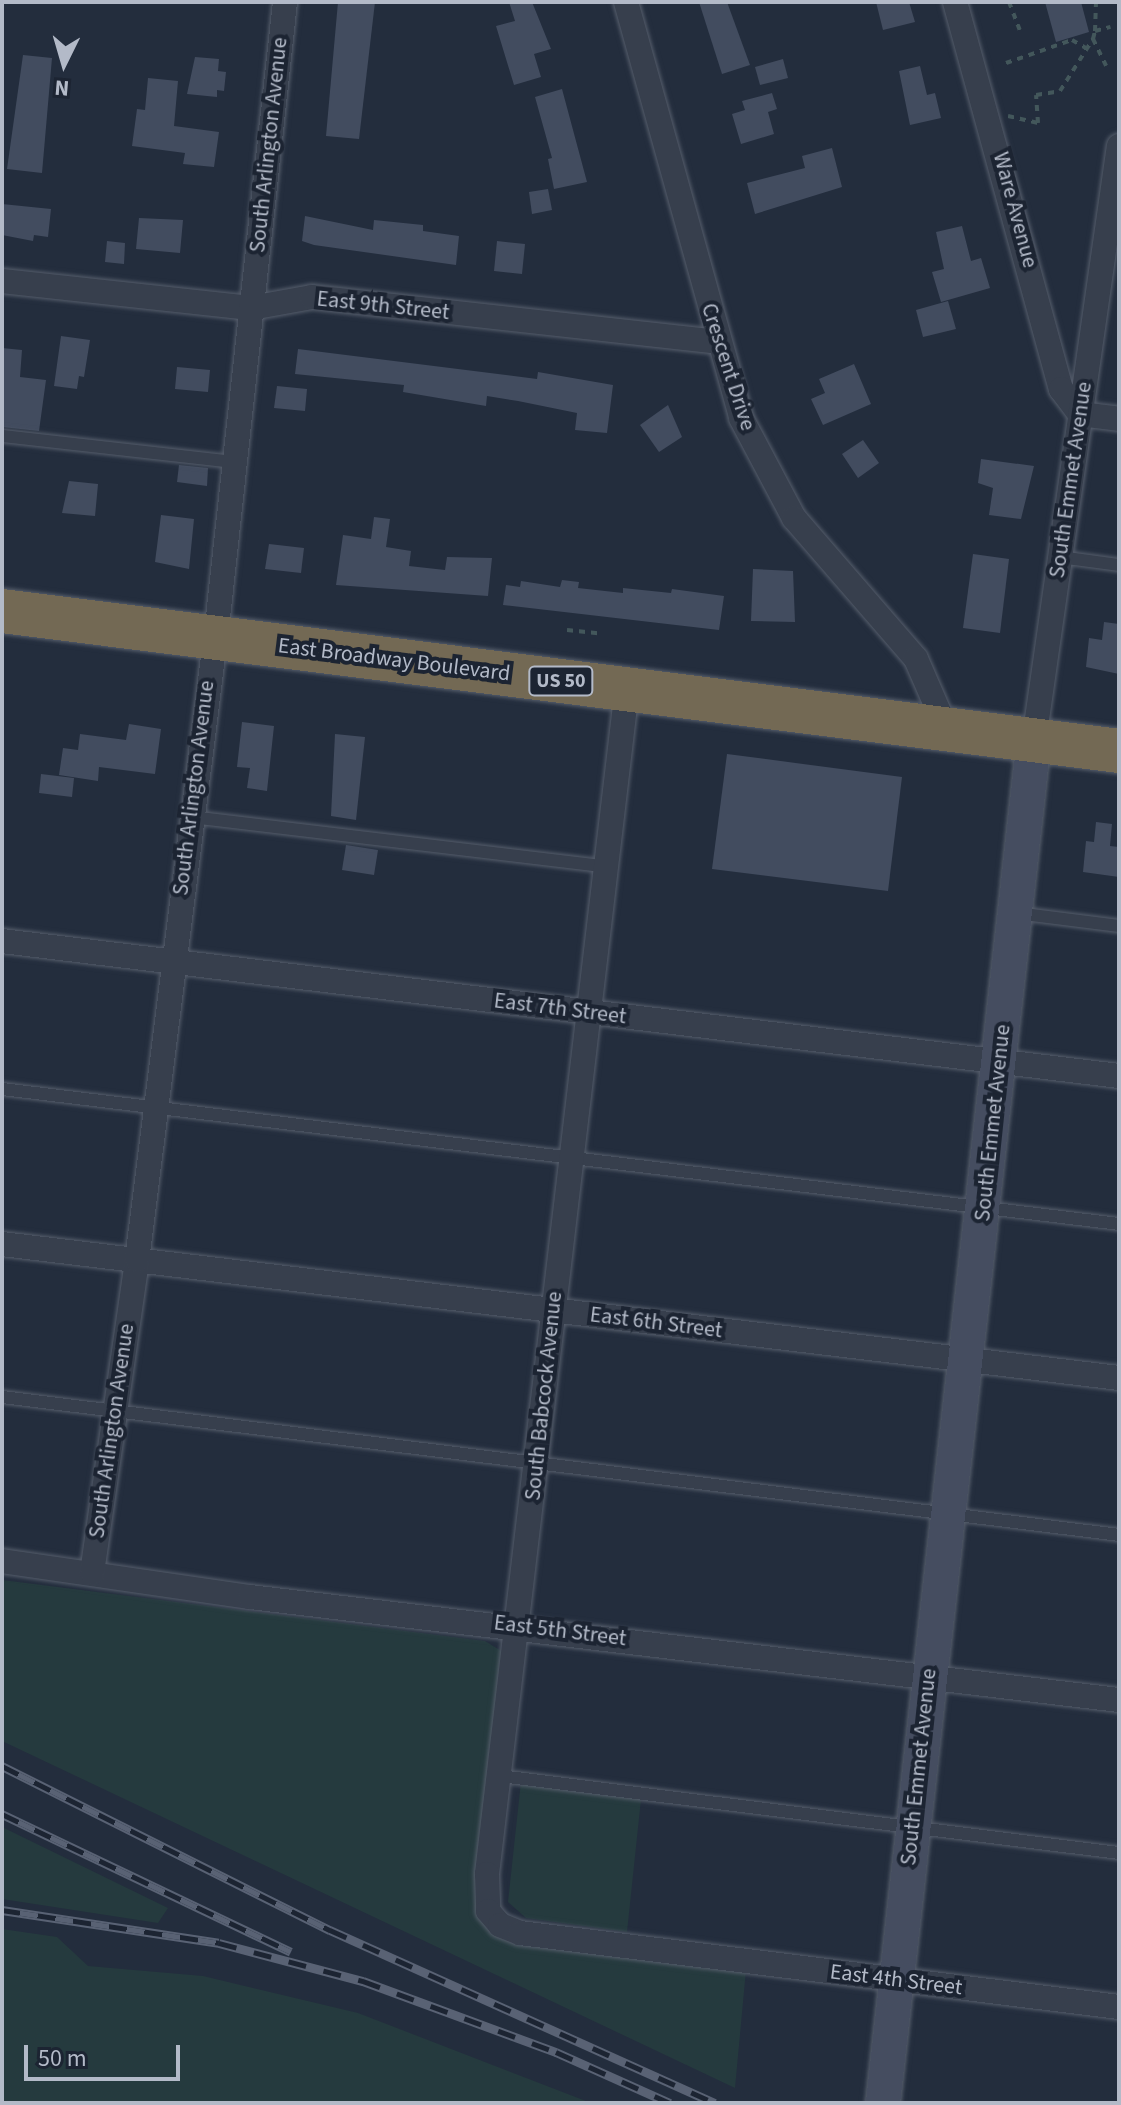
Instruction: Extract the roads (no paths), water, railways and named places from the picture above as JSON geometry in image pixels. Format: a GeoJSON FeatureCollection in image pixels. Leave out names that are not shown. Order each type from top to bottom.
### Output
{"type":"FeatureCollection","features":[{"type":"Feature","properties":{"kind":"highway","name":"East Broadway Boulevard"},"geometry":{"type":"LineString","coordinates":[[2,611],[1119,751]]}},
{"type":"Feature","properties":{"kind":"street","name":"South Arlington Avenue"},"geometry":{"type":"LineString","coordinates":[[92,1573],[137,1260],[215,638],[285,2]]}},
{"type":"Feature","properties":{"kind":"street","name":"Crescent Drive"},"geometry":{"type":"LineString","coordinates":[[626,2],[741,418],[774,486],[794,518],[916,659],[946,728]]}},
{"type":"Feature","properties":{"kind":"street","name":"Ware Avenue"},"geometry":{"type":"LineString","coordinates":[[955,2],[1061,389],[1080,414]]}},
{"type":"Feature","properties":{"kind":"street","name":"South Emmet Avenue"},"geometry":{"type":"LineString","coordinates":[[883,2103],[900,1980],[911,1824],[984,1207],[1034,740],[1080,414],[1109,268],[1119,146]]}},
{"type":"Feature","properties":{"kind":"street","name":"East 9th Street"},"geometry":{"type":"LineString","coordinates":[[2,281],[251,308],[312,297],[718,342]]}},
{"type":"Feature","properties":{"kind":"street"},"geometry":{"type":"LineString","coordinates":[[1080,414],[1119,419]]}},
{"type":"Feature","properties":{"kind":"street","name":"South Babcock Avenue"},"geometry":{"type":"LineString","coordinates":[[627,689],[586,1012],[486,1901],[493,1918],[520,1933],[672,1954]]}},
{"type":"Feature","properties":{"kind":"street","name":"East 7th Street"},"geometry":{"type":"LineString","coordinates":[[2,941],[1119,1076]]}},
{"type":"Feature","properties":{"kind":"street","name":"East 6th Street"},"geometry":{"type":"LineString","coordinates":[[2,1244],[1119,1378]]}},
{"type":"Feature","properties":{"kind":"street","name":"East 5th Street"},"geometry":{"type":"LineString","coordinates":[[2,1561],[250,1597],[519,1626],[1119,1700]]}},
{"type":"Feature","properties":{"kind":"street","name":"East 4th Street"},"geometry":{"type":"LineString","coordinates":[[672,1954],[1119,2007]]}},
{"type":"Feature","properties":{"kind":"lane"},"geometry":{"type":"LineString","coordinates":[[2,436],[235,462]]}},
{"type":"Feature","properties":{"kind":"lane"},"geometry":{"type":"LineString","coordinates":[[1060,557],[1119,565]]}},
{"type":"Feature","properties":{"kind":"lane"},"geometry":{"type":"LineString","coordinates":[[191,817],[604,866]]}},
{"type":"Feature","properties":{"kind":"lane"},"geometry":{"type":"LineString","coordinates":[[1016,913],[1119,926]]}},
{"type":"Feature","properties":{"kind":"lane"},"geometry":{"type":"LineString","coordinates":[[2,1089],[1119,1224]]}},
{"type":"Feature","properties":{"kind":"lane"},"geometry":{"type":"LineString","coordinates":[[2,1397],[1119,1535]]}},
{"type":"Feature","properties":{"kind":"lane"},"geometry":{"type":"LineString","coordinates":[[500,1776],[911,1824],[1027,1845],[1119,1853]]}},
{"type":"Feature","properties":{"kind":"railway"},"geometry":{"type":"LineString","coordinates":[[2,1766],[330,1930],[715,2103]]}},
{"type":"Feature","properties":{"kind":"railway"},"geometry":{"type":"LineString","coordinates":[[2,1814],[291,1952]]}},
{"type":"Feature","properties":{"kind":"railway"},"geometry":{"type":"LineString","coordinates":[[2,1910],[219,1943],[363,1981],[556,2052],[670,2103]]}}]}
